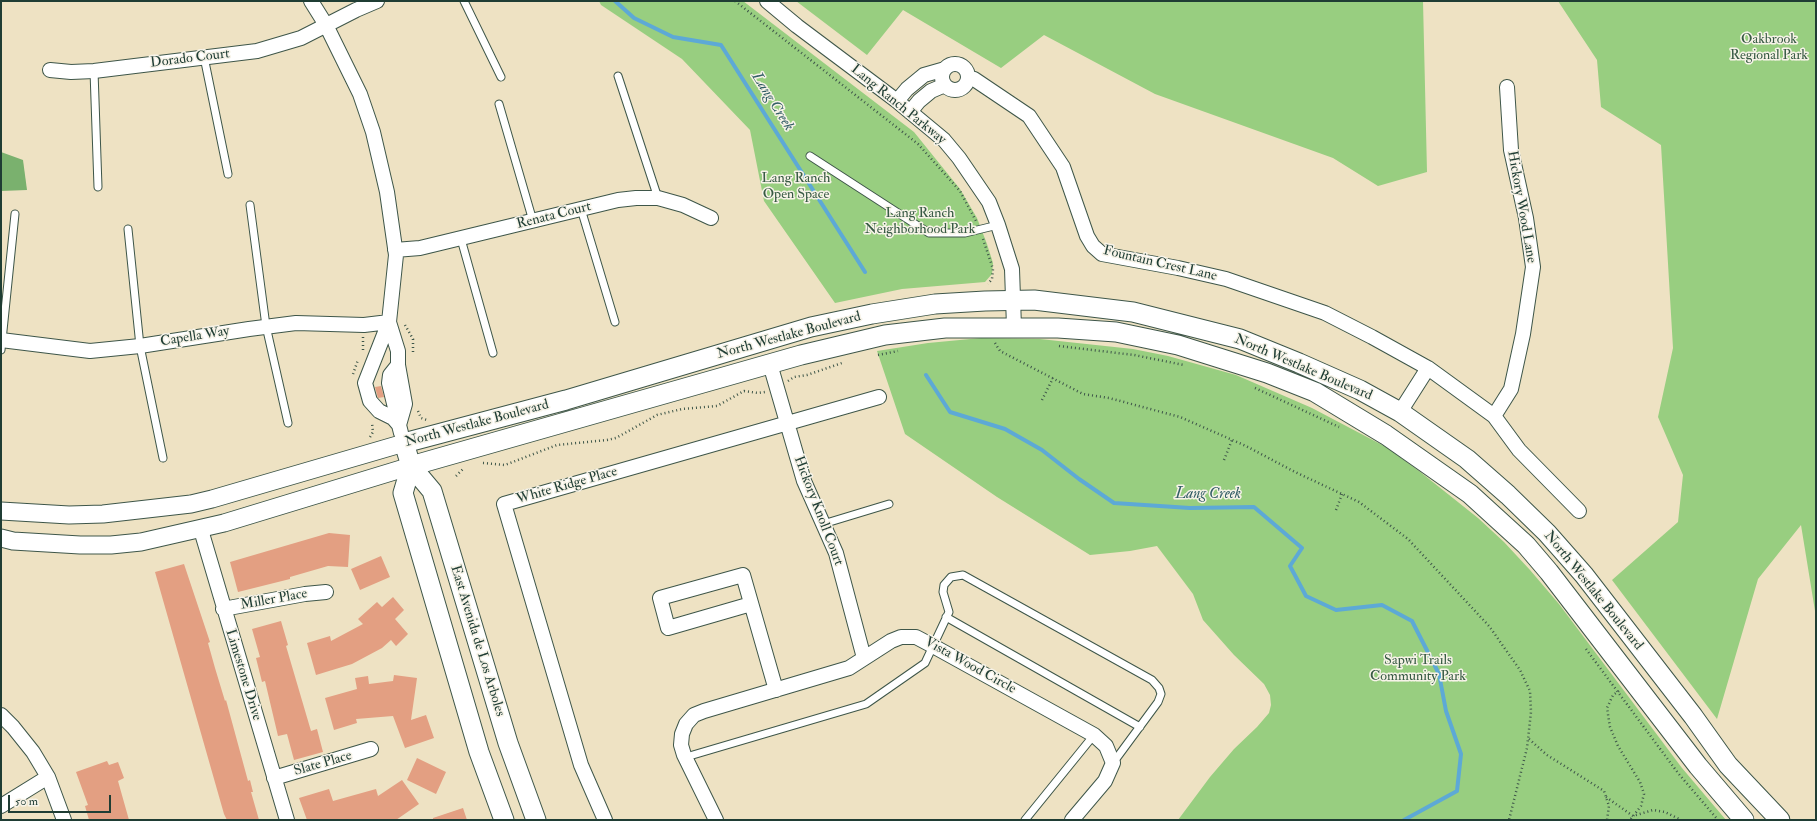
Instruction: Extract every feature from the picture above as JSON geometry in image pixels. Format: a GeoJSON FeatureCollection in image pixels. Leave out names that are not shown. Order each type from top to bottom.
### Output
{"type":"FeatureCollection","features":[{"type":"Feature","properties":{"kind":"main road","name":"North Westlake Boulevard"},"geometry":{"type":"LineString","coordinates":[[404,443],[566,400],[810,327],[872,314],[936,304],[1034,300],[1133,312],[1240,339],[1299,362],[1360,390],[1400,412],[1466,459],[1508,495],[1547,533],[1584,575],[1693,716],[1728,765],[1780,820]]}},
{"type":"Feature","properties":{"kind":"main road","name":"North Westlake Boulevard"},"geometry":{"type":"LineString","coordinates":[[411,466],[770,364],[885,336],[945,328],[1058,328],[1116,332],[1178,345],[1267,373],[1315,392],[1386,435],[1470,494],[1520,540],[1549,572],[1625,687],[1698,766],[1744,820]]}},
{"type":"Feature","properties":{"kind":"main road","name":"East Avenida de Los Arboles"},"geometry":{"type":"LineString","coordinates":[[404,443],[411,466],[432,491],[508,743],[536,820]]}},
{"type":"Feature","properties":{"kind":"main road","name":"East Avenida de Los Arboles"},"geometry":{"type":"LineString","coordinates":[[411,466],[403,492],[479,752],[504,820]]}},
{"type":"Feature","properties":{"kind":"street"},"geometry":{"type":"LineString","coordinates":[[311,1],[326,25],[360,94],[373,132],[387,192],[395,250],[389,322],[373,367],[369,372],[365,383],[370,401],[379,411],[392,418],[399,425],[405,404],[398,365],[398,352],[389,322]]}},
{"type":"Feature","properties":{"kind":"street","name":"Dorado Court"},"geometry":{"type":"LineString","coordinates":[[50,70],[71,72],[94,71],[257,51],[301,38],[377,1]]}},
{"type":"Feature","properties":{"kind":"street","name":"Lang Ranch Parkway"},"geometry":{"type":"LineString","coordinates":[[767,1],[797,26],[897,101],[944,140],[959,158],[989,202],[998,225],[1012,269],[1014,327]]}},
{"type":"Feature","properties":{"kind":"street","name":"Fountain Crest Lane"},"geometry":{"type":"LineString","coordinates":[[897,101],[907,89],[924,75],[945,69],[952,64],[959,65],[966,70],[968,78],[974,79],[1029,116],[1063,167],[1088,236],[1093,246],[1102,254],[1178,268],[1226,279],[1325,313],[1372,336],[1428,368],[1494,416],[1519,450],[1579,511]]}},
{"type":"Feature","properties":{"kind":"street"},"geometry":{"type":"LineString","coordinates":[[945,69],[942,77],[945,85],[952,89],[961,88],[967,82],[968,78]]}},
{"type":"Feature","properties":{"kind":"street"},"geometry":{"type":"LineString","coordinates":[[910,112],[931,91],[945,85]]}},
{"type":"Feature","properties":{"kind":"street","name":"Hickory Wood Lane"},"geometry":{"type":"LineString","coordinates":[[1494,416],[1511,389],[1523,334],[1533,267],[1526,218],[1511,150],[1507,87]]}},
{"type":"Feature","properties":{"kind":"street","name":"Renata Court"},"geometry":{"type":"LineString","coordinates":[[395,250],[420,248],[618,200],[636,198],[658,198],[683,205],[711,218]]}},
{"type":"Feature","properties":{"kind":"street","name":"Capella Way"},"geometry":{"type":"LineString","coordinates":[[1,340],[90,351],[140,346],[266,326],[296,323],[364,325],[389,322]]}},
{"type":"Feature","properties":{"kind":"street"},"geometry":{"type":"LineString","coordinates":[[373,367],[384,364],[398,365]]}},
{"type":"Feature","properties":{"kind":"street","name":"Hickory Knoll Court"},"geometry":{"type":"LineString","coordinates":[[770,364],[804,481],[836,553],[864,658]]}},
{"type":"Feature","properties":{"kind":"street"},"geometry":{"type":"LineString","coordinates":[[1400,412],[1428,368]]}},
{"type":"Feature","properties":{"kind":"street","name":"White Ridge Place"},"geometry":{"type":"LineString","coordinates":[[605,820],[581,765],[504,504],[787,422],[879,397]]}},
{"type":"Feature","properties":{"kind":"street","name":"East Avenida de Los Arboles"},"geometry":{"type":"LineString","coordinates":[[399,425],[404,443]]}},
{"type":"Feature","properties":{"kind":"street","name":"North Westlake Boulevard"},"geometry":{"type":"LineString","coordinates":[[1,511],[69,515],[103,514],[191,504],[404,443]]}},
{"type":"Feature","properties":{"kind":"street","name":"North Westlake Boulevard"},"geometry":{"type":"LineString","coordinates":[[1,538],[13,541],[58,544],[111,545],[141,542],[201,530],[411,466]]}},
{"type":"Feature","properties":{"kind":"street","name":"Limestone Drive"},"geometry":{"type":"LineString","coordinates":[[201,530],[223,609],[287,820]]}},
{"type":"Feature","properties":{"kind":"street"},"geometry":{"type":"LineString","coordinates":[[752,604],[668,628],[660,598],[743,574],[752,604],[776,690]]}},
{"type":"Feature","properties":{"kind":"street","name":"Miller Place"},"geometry":{"type":"LineString","coordinates":[[223,609],[305,594],[326,592]]}},
{"type":"Feature","properties":{"kind":"street","name":"Vista Wood Circle"},"geometry":{"type":"LineString","coordinates":[[716,820],[681,745],[682,734],[686,724],[694,715],[849,668],[901,636],[916,637],[1094,735],[1106,746],[1113,763]]}},
{"type":"Feature","properties":{"kind":"street"},"geometry":{"type":"LineString","coordinates":[[1,715],[13,727],[33,752],[48,778],[64,820]]}},
{"type":"Feature","properties":{"kind":"street","name":"Slate Place"},"geometry":{"type":"LineString","coordinates":[[274,778],[371,750]]}},
{"type":"Feature","properties":{"kind":"street"},"geometry":{"type":"LineString","coordinates":[[1072,820],[1105,781],[1113,763]]}},
{"type":"Feature","properties":{"kind":"street"},"geometry":{"type":"LineString","coordinates":[[1,806],[48,778]]}},
{"type":"Feature","properties":{"kind":"lane"},"geometry":{"type":"LineString","coordinates":[[464,1],[501,77]]}},
{"type":"Feature","properties":{"kind":"lane"},"geometry":{"type":"LineString","coordinates":[[204,57],[228,174]]}},
{"type":"Feature","properties":{"kind":"lane"},"geometry":{"type":"LineString","coordinates":[[94,71],[98,187]]}},
{"type":"Feature","properties":{"kind":"lane"},"geometry":{"type":"LineString","coordinates":[[618,76],[658,198]]}},
{"type":"Feature","properties":{"kind":"lane"},"geometry":{"type":"LineString","coordinates":[[499,104],[533,221]]}},
{"type":"Feature","properties":{"kind":"lane"},"geometry":{"type":"LineString","coordinates":[[810,156],[929,233],[965,233],[998,225]]}},
{"type":"Feature","properties":{"kind":"lane"},"geometry":{"type":"LineString","coordinates":[[250,205],[266,326],[288,423]]}},
{"type":"Feature","properties":{"kind":"lane"},"geometry":{"type":"LineString","coordinates":[[581,209],[615,322]]}},
{"type":"Feature","properties":{"kind":"lane"},"geometry":{"type":"LineString","coordinates":[[1,350],[15,214]]}},
{"type":"Feature","properties":{"kind":"lane"},"geometry":{"type":"LineString","coordinates":[[128,229],[140,346],[163,458]]}},
{"type":"Feature","properties":{"kind":"lane"},"geometry":{"type":"LineString","coordinates":[[461,239],[493,353]]}},
{"type":"Feature","properties":{"kind":"lane"},"geometry":{"type":"LineString","coordinates":[[823,524],[889,504]]}},
{"type":"Feature","properties":{"kind":"lane"},"geometry":{"type":"LineString","coordinates":[[686,757],[866,704],[925,663],[949,612],[943,592],[944,585],[951,577],[963,575],[1152,680],[1159,688],[1161,694],[1158,702],[1113,763]]}},
{"type":"Feature","properties":{"kind":"lane"},"geometry":{"type":"LineString","coordinates":[[946,617],[1140,727]]}},
{"type":"Feature","properties":{"kind":"lane"},"geometry":{"type":"LineString","coordinates":[[1025,820],[1094,735]]}},
{"type":"Feature","properties":{"kind":"path"},"geometry":{"type":"LineString","coordinates":[[735,1],[918,144],[960,191],[980,229],[993,269],[992,279],[985,286]]}},
{"type":"Feature","properties":{"kind":"path"},"geometry":{"type":"LineString","coordinates":[[389,322],[405,325],[413,339],[413,355]]}},
{"type":"Feature","properties":{"kind":"path"},"geometry":{"type":"LineString","coordinates":[[989,343],[1000,343]]}},
{"type":"Feature","properties":{"kind":"path"},"geometry":{"type":"LineString","coordinates":[[995,343],[1000,351],[1083,394],[1109,398],[1180,417],[1232,440],[1359,502],[1408,539],[1489,626],[1520,670],[1530,691],[1531,712],[1528,739],[1509,820]]}},
{"type":"Feature","properties":{"kind":"path"},"geometry":{"type":"LineString","coordinates":[[1053,345],[1134,355],[1191,367]]}},
{"type":"Feature","properties":{"kind":"path"},"geometry":{"type":"LineString","coordinates":[[877,355],[905,350]]}},
{"type":"Feature","properties":{"kind":"path"},"geometry":{"type":"LineString","coordinates":[[478,464],[505,465],[557,445],[602,441],[616,438],[657,415],[682,409],[717,406],[744,391],[758,393],[769,391],[794,377],[813,374],[849,361]]}},
{"type":"Feature","properties":{"kind":"path"},"geometry":{"type":"LineString","coordinates":[[1042,400],[1054,378]]}},
{"type":"Feature","properties":{"kind":"path"},"geometry":{"type":"LineString","coordinates":[[1254,387],[1341,428]]}},
{"type":"Feature","properties":{"kind":"path"},"geometry":{"type":"LineString","coordinates":[[417,409],[421,418],[432,420]]}},
{"type":"Feature","properties":{"kind":"path"},"geometry":{"type":"LineString","coordinates":[[1224,460],[1232,440]]}},
{"type":"Feature","properties":{"kind":"path"},"geometry":{"type":"LineString","coordinates":[[456,476],[458,472],[465,468]]}},
{"type":"Feature","properties":{"kind":"path"},"geometry":{"type":"LineString","coordinates":[[1336,510],[1342,494]]}},
{"type":"Feature","properties":{"kind":"path"},"geometry":{"type":"LineString","coordinates":[[1582,644],[1625,687],[1697,796],[1718,820]]}},
{"type":"Feature","properties":{"kind":"path"},"geometry":{"type":"LineString","coordinates":[[1625,687],[1613,695],[1607,708],[1610,727],[1618,746],[1640,782],[1644,794],[1641,806],[1630,820]]}},
{"type":"Feature","properties":{"kind":"path"},"geometry":{"type":"LineString","coordinates":[[1528,739],[1547,755],[1604,791],[1609,806],[1607,820]]}},
{"type":"Feature","properties":{"kind":"path"},"geometry":{"type":"LineString","coordinates":[[1606,797],[1633,816]]}},
{"type":"Feature","properties":{"kind":"path"},"geometry":{"type":"LineString","coordinates":[[1633,816],[1653,810],[1665,812],[1681,820]]}},
{"type":"Feature","properties":{"kind":"green space","name":"Lang Ranch Neighborhood Park"},"geometry":{"type":"Polygon","coordinates":[[[599,1],[743,1],[914,132],[960,189],[977,218],[993,263],[992,274],[985,282],[902,289],[835,303],[764,201],[750,130],[682,59],[601,5],[599,1]]]}},
{"type":"Feature","properties":{"kind":"green space"},"geometry":{"type":"Polygon","coordinates":[[[796,1],[1423,1],[1427,172],[1378,186],[1333,158],[1155,94],[1044,35],[1001,68],[903,10],[867,55],[796,1]]]}},
{"type":"Feature","properties":{"kind":"green space","name":"Oakbrook Regional Park"},"geometry":{"type":"Polygon","coordinates":[[[1558,1],[1816,1],[1816,609],[1815,611],[1801,525],[1758,579],[1717,719],[1612,580],[1678,522],[1683,475],[1658,417],[1673,348],[1661,145],[1601,107],[1597,60],[1558,1]]]}},
{"type":"Feature","properties":{"kind":"green space"},"geometry":{"type":"Polygon","coordinates":[[[1,152],[23,160],[27,190],[1,191],[1,152]]]}},
{"type":"Feature","properties":{"kind":"green space","name":"Sapwi Trails Community Park"},"geometry":{"type":"Polygon","coordinates":[[[981,338],[1040,339],[1133,349],[1168,356],[1236,375],[1312,408],[1386,447],[1478,518],[1504,542],[1530,570],[1559,604],[1682,768],[1726,820],[1178,820],[1210,777],[1234,749],[1269,713],[1271,705],[1270,695],[1264,684],[1234,655],[1203,620],[1193,594],[1157,546],[1130,551],[1090,555],[997,497],[905,434],[877,351],[928,343],[981,338]]]}},
{"type":"Feature","properties":{"kind":"building"},"geometry":{"type":"Polygon","coordinates":[[[381,386],[384,397],[378,398],[375,387],[381,386]]]}},
{"type":"Feature","properties":{"kind":"building"},"geometry":{"type":"Polygon","coordinates":[[[329,533],[350,535],[348,567],[328,566],[290,577],[290,579],[238,592],[230,562],[329,533]]]}},
{"type":"Feature","properties":{"kind":"building"},"geometry":{"type":"Polygon","coordinates":[[[381,556],[390,577],[360,590],[351,569],[381,556]]]}},
{"type":"Feature","properties":{"kind":"building"},"geometry":{"type":"Polygon","coordinates":[[[184,564],[210,642],[208,643],[225,701],[226,700],[248,781],[250,780],[253,792],[251,792],[259,820],[227,820],[224,814],[155,572],[184,564]]]}},
{"type":"Feature","properties":{"kind":"building"},"geometry":{"type":"Polygon","coordinates":[[[393,597],[404,610],[395,619],[408,634],[396,646],[391,640],[382,648],[352,664],[316,675],[307,643],[330,636],[331,641],[363,624],[358,619],[377,602],[382,607],[393,597]]]}},
{"type":"Feature","properties":{"kind":"building"},"geometry":{"type":"Polygon","coordinates":[[[281,621],[288,645],[286,646],[311,731],[317,729],[323,752],[294,760],[287,734],[278,736],[265,681],[262,682],[256,658],[260,657],[252,629],[281,621]]]}},
{"type":"Feature","properties":{"kind":"building"},"geometry":{"type":"Polygon","coordinates":[[[394,675],[417,678],[411,720],[426,715],[434,738],[405,748],[393,716],[356,719],[357,723],[334,730],[325,698],[357,689],[355,678],[368,676],[369,684],[393,681],[394,675]]]}},
{"type":"Feature","properties":{"kind":"building"},"geometry":{"type":"Polygon","coordinates":[[[417,758],[446,772],[436,794],[407,780],[417,758]]]}},
{"type":"Feature","properties":{"kind":"building"},"geometry":{"type":"Polygon","coordinates":[[[107,761],[109,765],[118,762],[124,778],[118,781],[129,820],[89,820],[85,806],[88,805],[76,772],[107,761]]]}},
{"type":"Feature","properties":{"kind":"building"},"geometry":{"type":"Polygon","coordinates":[[[402,780],[419,804],[396,820],[307,820],[299,798],[329,789],[333,801],[376,789],[378,796],[402,780]]]}},
{"type":"Feature","properties":{"kind":"building"},"geometry":{"type":"Polygon","coordinates":[[[463,808],[467,820],[433,820],[433,818],[463,808]]]}},
{"type":"Feature","properties":{"kind":"waterway","name":"Lang Creek"},"geometry":{"type":"LineString","coordinates":[[615,1],[634,18],[673,37],[721,45],[865,272]]}},
{"type":"Feature","properties":{"kind":"waterway","name":"Lang Creek"},"geometry":{"type":"LineString","coordinates":[[926,375],[950,412],[1005,429],[1042,450],[1079,479],[1114,503],[1190,508],[1254,507],[1302,548],[1290,566],[1306,596],[1336,610],[1382,605],[1412,621],[1439,674],[1446,711],[1461,754],[1457,791],[1404,820]]}},
{"type":"Feature","properties":{"kind":"park label","name":"Lang Ranch Open Space"},"geometry":{"type":"Point","coordinates":[796,188]}}]}
